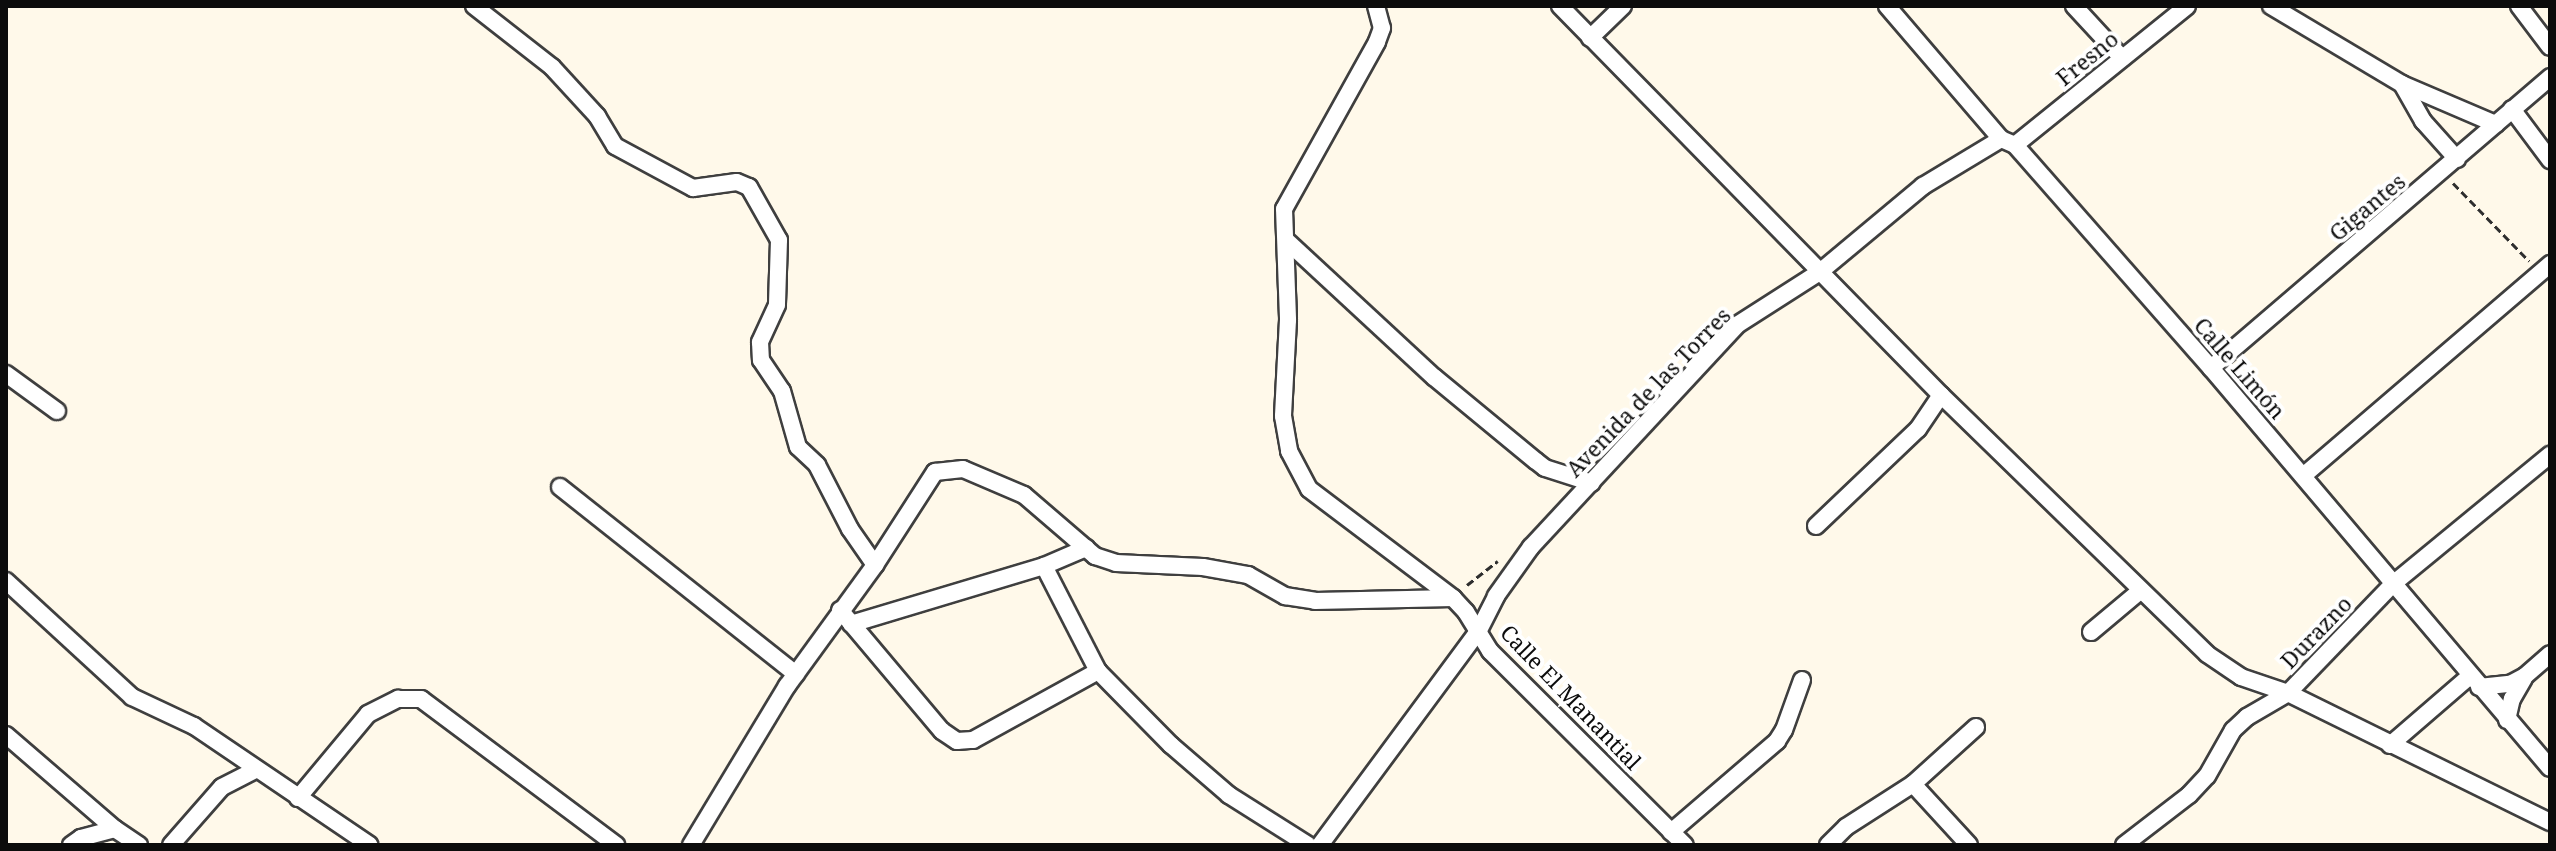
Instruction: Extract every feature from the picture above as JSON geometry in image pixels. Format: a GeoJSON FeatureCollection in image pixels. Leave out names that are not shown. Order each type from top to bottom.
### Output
{"type":"FeatureCollection","features":[{"type":"Feature","properties":{"kind":"street"},"geometry":{"type":"LineString","coordinates":[[474,6],[552,67],[597,116],[615,146],[693,188],[737,182],[749,187],[779,240],[777,305],[760,342],[761,360],[782,391],[798,447],[817,465],[850,529],[875,565]]}},
{"type":"Feature","properties":{"kind":"street"},"geometry":{"type":"LineString","coordinates":[[1376,6],[1382,28],[1377,42],[1286,203],[1283,218],[1287,241],[1434,377],[1536,461],[1545,468],[1592,483]]}},
{"type":"Feature","properties":{"kind":"street"},"geometry":{"type":"LineString","coordinates":[[1560,6],[1941,395],[2207,654],[2241,677],[2288,693],[2550,822]]}},
{"type":"Feature","properties":{"kind":"street"},"geometry":{"type":"LineString","coordinates":[[1590,38],[1623,6]]}},
{"type":"Feature","properties":{"kind":"street","name":"Calle Limón"},"geometry":{"type":"LineString","coordinates":[[1887,6],[2211,368],[2550,768]]}},
{"type":"Feature","properties":{"kind":"street"},"geometry":{"type":"LineString","coordinates":[[2074,6],[2122,58]]}},
{"type":"Feature","properties":{"kind":"street","name":"Fresno"},"geometry":{"type":"LineString","coordinates":[[2008,142],[2187,6]]}},
{"type":"Feature","properties":{"kind":"street"},"geometry":{"type":"LineString","coordinates":[[2271,6],[2402,84],[2496,124]]}},
{"type":"Feature","properties":{"kind":"street"},"geometry":{"type":"LineString","coordinates":[[2519,6],[2550,47]]}},
{"type":"Feature","properties":{"kind":"street","name":"Gigantes"},"geometry":{"type":"LineString","coordinates":[[2211,368],[2550,77]]}},
{"type":"Feature","properties":{"kind":"street"},"geometry":{"type":"LineString","coordinates":[[2402,84],[2423,121],[2457,159]]}},
{"type":"Feature","properties":{"kind":"street"},"geometry":{"type":"LineString","coordinates":[[2512,109],[2550,160]]}},
{"type":"Feature","properties":{"kind":"street","name":"Avenida de las Torres"},"geometry":{"type":"LineString","coordinates":[[1320,845],[1479,630],[1496,596],[1531,547],[1737,325],[1821,271],[1923,186],[2008,142]]}},
{"type":"Feature","properties":{"kind":"street","name":"Calle El Manantial"},"geometry":{"type":"LineString","coordinates":[[1287,241],[1288,320],[1283,416],[1289,451],[1302,480],[1323,501],[1453,598],[1479,630],[1490,651],[1685,845]]}},
{"type":"Feature","properties":{"kind":"street"},"geometry":{"type":"LineString","coordinates":[[2303,476],[2545,269]]}},
{"type":"Feature","properties":{"kind":"street"},"geometry":{"type":"LineString","coordinates":[[6,374],[57,411]]}},
{"type":"Feature","properties":{"kind":"street"},"geometry":{"type":"LineString","coordinates":[[1816,526],[1918,429],[1941,395]]}},
{"type":"Feature","properties":{"kind":"street","name":"Durazno"},"geometry":{"type":"LineString","coordinates":[[2124,845],[2189,795],[2207,776],[2233,730],[2247,717],[2288,693],[2394,583],[2550,455]]}},
{"type":"Feature","properties":{"kind":"street"},"geometry":{"type":"LineString","coordinates":[[691,845],[796,674],[875,565],[935,472],[948,468],[963,469],[1024,495],[1095,556],[1116,563],[1203,567],[1248,575],[1285,596],[1315,601],[1453,598]]}},
{"type":"Feature","properties":{"kind":"street"},"geometry":{"type":"LineString","coordinates":[[560,487],[796,674]]}},
{"type":"Feature","properties":{"kind":"street"},"geometry":{"type":"LineString","coordinates":[[851,624],[1044,566],[1086,548]]}},
{"type":"Feature","properties":{"kind":"street"},"geometry":{"type":"LineString","coordinates":[[1044,566],[1098,671],[1171,745],[1229,795],[1308,845]]}},
{"type":"Feature","properties":{"kind":"street"},"geometry":{"type":"LineString","coordinates":[[6,581],[132,697],[194,726],[370,845]]}},
{"type":"Feature","properties":{"kind":"street"},"geometry":{"type":"LineString","coordinates":[[2091,632],[2140,591]]}},
{"type":"Feature","properties":{"kind":"street"},"geometry":{"type":"LineString","coordinates":[[840,610],[942,731],[957,741],[973,740],[1098,671]]}},
{"type":"Feature","properties":{"kind":"street"},"geometry":{"type":"LineString","coordinates":[[2390,745],[2474,682],[2510,684],[2525,676],[2550,654]]}},
{"type":"Feature","properties":{"kind":"street"},"geometry":{"type":"LineString","coordinates":[[2507,720],[2512,699],[2525,676]]}},
{"type":"Feature","properties":{"kind":"street"},"geometry":{"type":"LineString","coordinates":[[1671,832],[1777,741],[1802,680]]}},
{"type":"Feature","properties":{"kind":"street"},"geometry":{"type":"LineString","coordinates":[[298,798],[368,714],[398,699],[421,699],[616,845]]}},
{"type":"Feature","properties":{"kind":"street"},"geometry":{"type":"LineString","coordinates":[[1828,845],[1846,827],[1913,784],[1976,727]]}},
{"type":"Feature","properties":{"kind":"street"},"geometry":{"type":"LineString","coordinates":[[6,735],[115,829],[139,845]]}},
{"type":"Feature","properties":{"kind":"street"},"geometry":{"type":"LineString","coordinates":[[171,845],[222,787],[255,770]]}},
{"type":"Feature","properties":{"kind":"street"},"geometry":{"type":"LineString","coordinates":[[1913,784],[1969,845]]}},
{"type":"Feature","properties":{"kind":"street"},"geometry":{"type":"LineString","coordinates":[[73,844],[115,829]]}},
{"type":"Feature","properties":{"kind":"path"},"geometry":{"type":"LineString","coordinates":[[2442,172],[2545,269]]}},
{"type":"Feature","properties":{"kind":"path"},"geometry":{"type":"LineString","coordinates":[[1453,598],[1497,561],[1531,547]]}}]}
